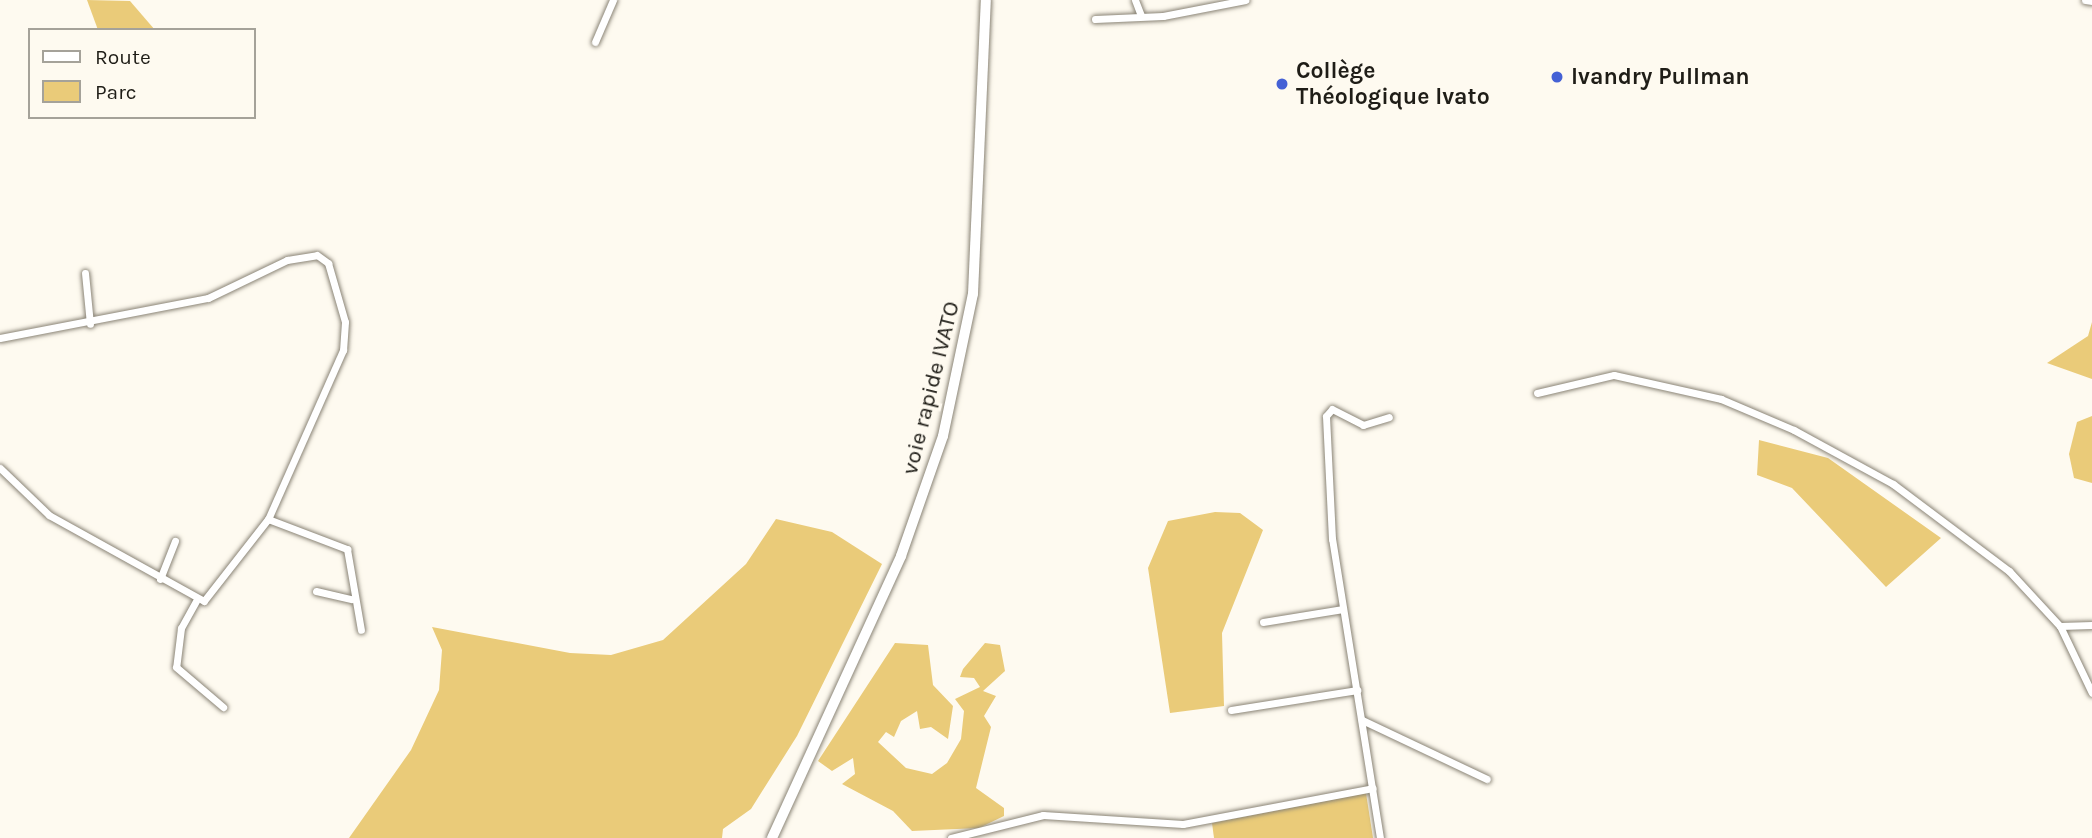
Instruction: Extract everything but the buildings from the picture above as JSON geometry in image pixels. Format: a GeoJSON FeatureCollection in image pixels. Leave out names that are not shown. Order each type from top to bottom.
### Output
{"type":"FeatureCollection","features":[{"type":"Feature","properties":{"kind":"main road","name":"voie rapide IVATO"},"geometry":{"type":"LineString","coordinates":[[772,838],[901,556],[943,436],[976,262],[986,0]]}},
{"type":"Feature","properties":{"kind":"street"},"geometry":{"type":"LineString","coordinates":[[595,42],[613,0]]}},
{"type":"Feature","properties":{"kind":"street"},"geometry":{"type":"LineString","coordinates":[[1135,0],[1141,16]]}},
{"type":"Feature","properties":{"kind":"street"},"geometry":{"type":"LineString","coordinates":[[1095,19],[1141,16],[1245,0]]}},
{"type":"Feature","properties":{"kind":"street"},"geometry":{"type":"LineString","coordinates":[[2085,0],[2092,1]]}},
{"type":"Feature","properties":{"kind":"street"},"geometry":{"type":"LineString","coordinates":[[0,338],[90,324],[208,298],[286,260],[325,258],[345,322],[343,350],[268,519],[226,578],[196,601],[181,628],[176,667],[223,707]]}},
{"type":"Feature","properties":{"kind":"street"},"geometry":{"type":"LineString","coordinates":[[85,273],[90,324]]}},
{"type":"Feature","properties":{"kind":"street"},"geometry":{"type":"LineString","coordinates":[[1537,393],[1614,375],[1756,411],[1936,513],[2009,571],[2060,626],[2092,693]]}},
{"type":"Feature","properties":{"kind":"street"},"geometry":{"type":"LineString","coordinates":[[1380,838],[1343,609],[1326,416],[1332,409],[1363,425],[1389,417]]}},
{"type":"Feature","properties":{"kind":"street"},"geometry":{"type":"LineString","coordinates":[[0,468],[49,515],[196,601]]}},
{"type":"Feature","properties":{"kind":"street"},"geometry":{"type":"LineString","coordinates":[[268,519],[347,549],[351,599],[361,630]]}},
{"type":"Feature","properties":{"kind":"street"},"geometry":{"type":"LineString","coordinates":[[160,579],[175,541]]}},
{"type":"Feature","properties":{"kind":"street"},"geometry":{"type":"LineString","coordinates":[[316,591],[351,599]]}},
{"type":"Feature","properties":{"kind":"street"},"geometry":{"type":"LineString","coordinates":[[1263,622],[1343,609]]}},
{"type":"Feature","properties":{"kind":"street"},"geometry":{"type":"LineString","coordinates":[[2060,626],[2092,625]]}},
{"type":"Feature","properties":{"kind":"street"},"geometry":{"type":"LineString","coordinates":[[1231,710],[1357,690]]}},
{"type":"Feature","properties":{"kind":"street"},"geometry":{"type":"LineString","coordinates":[[1362,720],[1487,779]]}},
{"type":"Feature","properties":{"kind":"street"},"geometry":{"type":"LineString","coordinates":[[951,838],[1043,815],[1183,824],[1373,788]]}},
{"type":"Feature","properties":{"kind":"green space"},"geometry":{"type":"Polygon","coordinates":[[[87,0],[130,1],[153,28],[97,28],[87,0]]]}},
{"type":"Feature","properties":{"kind":"green space"},"geometry":{"type":"Polygon","coordinates":[[[2092,322],[2092,379],[2047,363],[2088,336],[2092,322]]]}},
{"type":"Feature","properties":{"kind":"green space"},"geometry":{"type":"Polygon","coordinates":[[[2092,416],[2092,483],[2074,478],[2069,454],[2077,422],[2092,416]]]}},
{"type":"Feature","properties":{"kind":"green space"},"geometry":{"type":"Polygon","coordinates":[[[1759,440],[1828,458],[1941,538],[1886,587],[1792,488],[1757,475],[1759,440]]]}},
{"type":"Feature","properties":{"kind":"green space"},"geometry":{"type":"Polygon","coordinates":[[[1215,512],[1240,513],[1263,530],[1222,633],[1224,706],[1170,713],[1148,568],[1168,521],[1215,512]]]}},
{"type":"Feature","properties":{"kind":"green space"},"geometry":{"type":"Polygon","coordinates":[[[776,519],[832,532],[882,564],[797,736],[751,809],[723,829],[722,838],[349,838],[411,750],[439,690],[442,650],[432,627],[570,653],[611,655],[663,640],[746,564],[776,519]]]}},
{"type":"Feature","properties":{"kind":"green space"},"geometry":{"type":"Polygon","coordinates":[[[895,643],[928,645],[933,685],[953,706],[948,739],[931,727],[920,729],[917,711],[901,721],[894,737],[886,732],[878,742],[906,768],[932,774],[947,763],[961,739],[964,711],[955,699],[980,687],[974,678],[960,677],[963,669],[985,643],[1000,645],[1005,671],[983,691],[996,696],[984,716],[991,727],[976,788],[1004,808],[1004,816],[979,828],[912,831],[893,811],[842,784],[855,774],[853,758],[832,771],[818,761],[895,643]]]}},
{"type":"Feature","properties":{"kind":"green space"},"geometry":{"type":"Polygon","coordinates":[[[1366,793],[1373,838],[1214,838],[1212,823],[1366,793]]]}},
{"type":"Feature","properties":{"kind":"place","name":"Ivandry Pullman"},"geometry":{"type":"Point","coordinates":[1557,77]}},
{"type":"Feature","properties":{"kind":"place","name":"Collège Théologique Ivato"},"geometry":{"type":"Point","coordinates":[1282,84]}}]}
